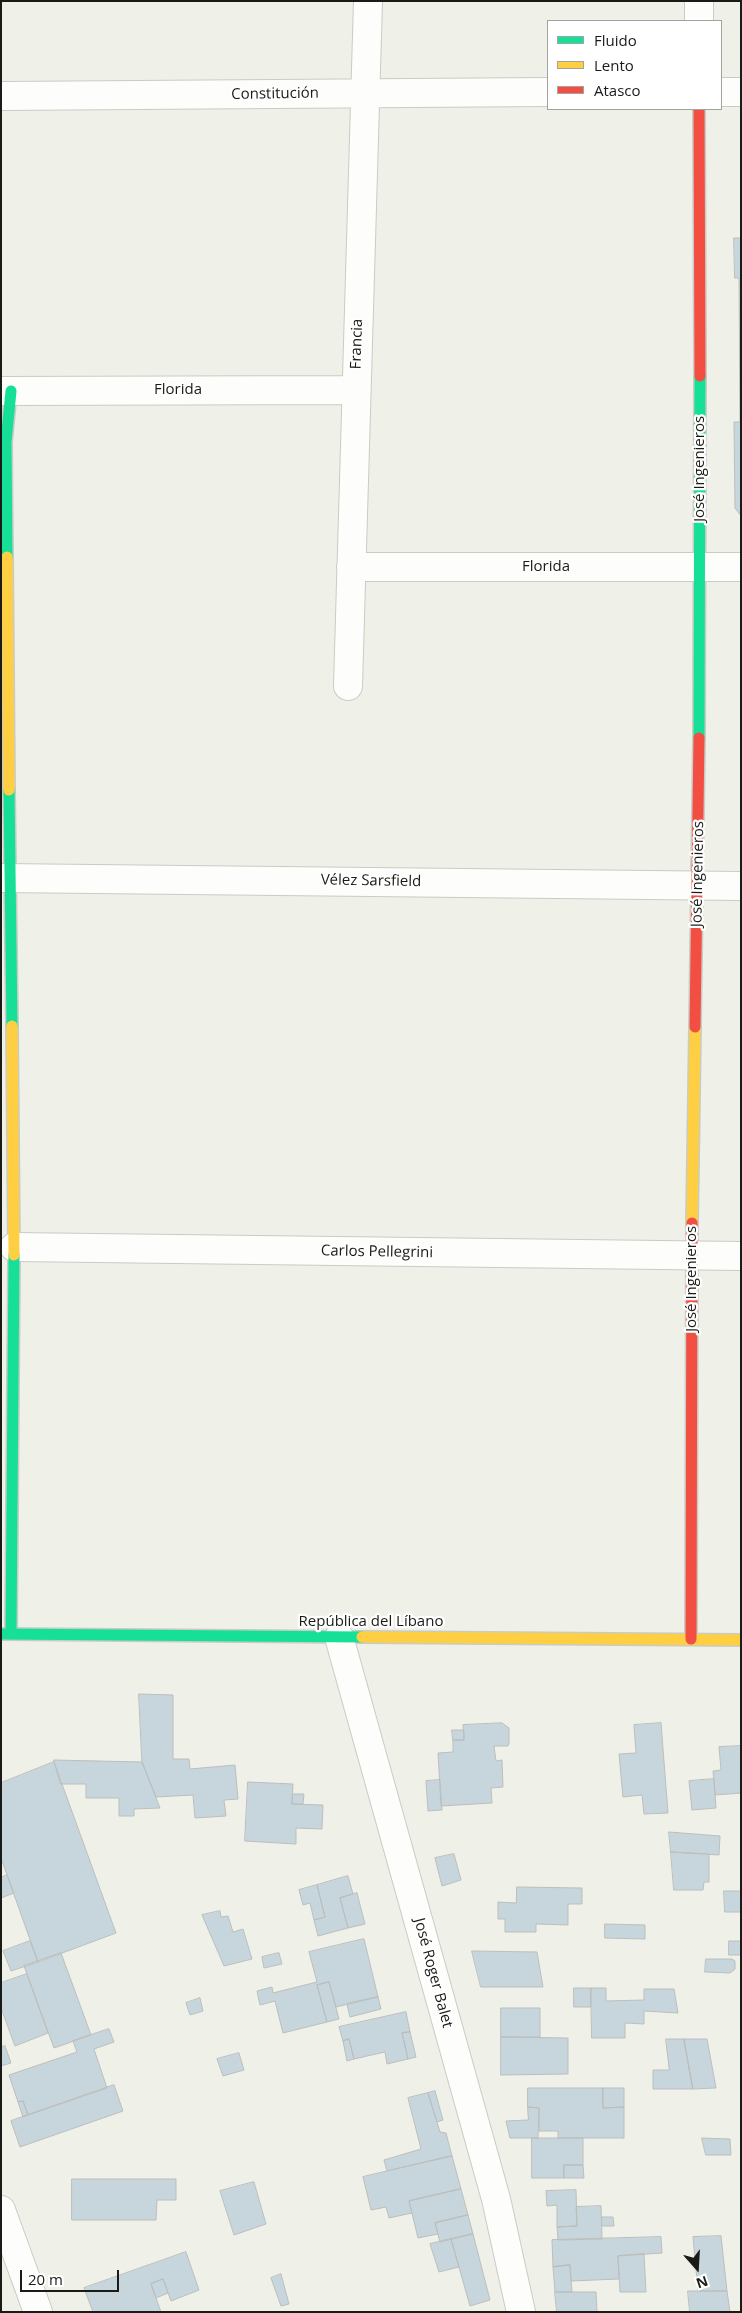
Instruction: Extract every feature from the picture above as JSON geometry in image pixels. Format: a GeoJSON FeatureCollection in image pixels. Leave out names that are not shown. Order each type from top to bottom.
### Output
{"type":"FeatureCollection","features":[{"type":"Feature","properties":{"kind":"street","name":"Francia"},"geometry":{"type":"LineString","coordinates":[[348,686],[355,390],[368,1]]}},
{"type":"Feature","properties":{"kind":"street"},"geometry":{"type":"LineString","coordinates":[[699,1],[699,20]]}},
{"type":"Feature","properties":{"kind":"street","name":"Constitución"},"geometry":{"type":"LineString","coordinates":[[1,96],[547,92]]}},
{"type":"Feature","properties":{"kind":"street"},"geometry":{"type":"LineString","coordinates":[[722,92],[741,92]]}},
{"type":"Feature","properties":{"kind":"street","name":"José Ingenieros"},"geometry":{"type":"LineString","coordinates":[[691,1639],[692,1256],[701,567],[699,110]]}},
{"type":"Feature","properties":{"kind":"street","name":"Florida"},"geometry":{"type":"LineString","coordinates":[[6,391],[355,390]]}},
{"type":"Feature","properties":{"kind":"street"},"geometry":{"type":"LineString","coordinates":[[6,391],[6,878],[14,1246],[6,1634]]}},
{"type":"Feature","properties":{"kind":"street","name":"Florida"},"geometry":{"type":"LineString","coordinates":[[351,567],[741,567]]}},
{"type":"Feature","properties":{"kind":"street","name":"Vélez Sarsfield"},"geometry":{"type":"LineString","coordinates":[[6,878],[741,886]]}},
{"type":"Feature","properties":{"kind":"street","name":"Carlos Pellegrini"},"geometry":{"type":"LineString","coordinates":[[14,1246],[741,1256]]}},
{"type":"Feature","properties":{"kind":"street","name":"República del Líbano"},"geometry":{"type":"LineString","coordinates":[[6,1634],[741,1640]]}},
{"type":"Feature","properties":{"kind":"street","name":"José Roger Balet"},"geometry":{"type":"LineString","coordinates":[[339,1637],[496,2199],[520,2312]]}},
{"type":"Feature","properties":{"kind":"street"},"geometry":{"type":"LineString","coordinates":[[1,2210],[38,2312]]}},
{"type":"Feature","properties":{"kind":"building"},"geometry":{"type":"Polygon","coordinates":[[[734,238],[741,238],[741,516],[735,508],[734,422],[740,422],[739,278],[735,278],[734,238]]]}},
{"type":"Feature","properties":{"kind":"building"},"geometry":{"type":"Polygon","coordinates":[[[139,1694],[173,1695],[173,1759],[189,1759],[190,1769],[235,1765],[238,1799],[224,1800],[226,1816],[195,1818],[193,1795],[156,1797],[142,1762],[139,1694]]]}},
{"type":"Feature","properties":{"kind":"building"},"geometry":{"type":"Polygon","coordinates":[[[502,1723],[509,1728],[509,1743],[508,1746],[494,1746],[496,1761],[502,1760],[503,1787],[491,1788],[492,1803],[441,1806],[438,1753],[453,1752],[453,1740],[464,1740],[463,1725],[502,1723]]]}},
{"type":"Feature","properties":{"kind":"building"},"geometry":{"type":"Polygon","coordinates":[[[661,1723],[668,1813],[644,1814],[642,1795],[623,1797],[619,1754],[636,1753],[634,1725],[661,1723]]]}},
{"type":"Feature","properties":{"kind":"building"},"geometry":{"type":"Polygon","coordinates":[[[452,1730],[464,1730],[464,1740],[453,1740],[452,1730]]]}},
{"type":"Feature","properties":{"kind":"building"},"geometry":{"type":"Polygon","coordinates":[[[741,1746],[741,1793],[715,1795],[713,1771],[721,1770],[719,1747],[741,1746]]]}},
{"type":"Feature","properties":{"kind":"building"},"geometry":{"type":"Polygon","coordinates":[[[54,1760],[142,1762],[160,1808],[134,1809],[134,1816],[119,1816],[119,1798],[86,1798],[86,1784],[61,1784],[54,1760]]]}},
{"type":"Feature","properties":{"kind":"building"},"geometry":{"type":"Polygon","coordinates":[[[54,1762],[116,1933],[38,1962],[1,1858],[1,1783],[54,1762]]]}},
{"type":"Feature","properties":{"kind":"building"},"geometry":{"type":"Polygon","coordinates":[[[714,1779],[716,1808],[692,1810],[689,1781],[714,1779]]]}},
{"type":"Feature","properties":{"kind":"building"},"geometry":{"type":"Polygon","coordinates":[[[440,1780],[442,1810],[428,1811],[426,1781],[440,1780]]]}},
{"type":"Feature","properties":{"kind":"building"},"geometry":{"type":"Polygon","coordinates":[[[248,1782],[293,1784],[292,1804],[323,1805],[322,1829],[296,1828],[296,1844],[245,1841],[248,1782]]]}},
{"type":"Feature","properties":{"kind":"building"},"geometry":{"type":"Polygon","coordinates":[[[293,1794],[304,1794],[303,1804],[292,1804],[293,1794]]]}},
{"type":"Feature","properties":{"kind":"building"},"geometry":{"type":"Polygon","coordinates":[[[669,1832],[720,1836],[719,1855],[671,1852],[669,1832]]]}},
{"type":"Feature","properties":{"kind":"building"},"geometry":{"type":"Polygon","coordinates":[[[671,1852],[709,1854],[709,1882],[704,1882],[703,1890],[674,1890],[671,1852]]]}},
{"type":"Feature","properties":{"kind":"building"},"geometry":{"type":"Polygon","coordinates":[[[454,1854],[461,1880],[442,1886],[435,1858],[454,1854]]]}},
{"type":"Feature","properties":{"kind":"building"},"geometry":{"type":"Polygon","coordinates":[[[7,1875],[14,1893],[1,1898],[1,1878],[7,1875]]]}},
{"type":"Feature","properties":{"kind":"building"},"geometry":{"type":"Polygon","coordinates":[[[348,1876],[353,1894],[340,1898],[348,1928],[318,1936],[314,1920],[325,1917],[317,1885],[348,1876]]]}},
{"type":"Feature","properties":{"kind":"building"},"geometry":{"type":"Polygon","coordinates":[[[317,1885],[325,1917],[314,1920],[310,1903],[303,1905],[299,1890],[317,1885]]]}},
{"type":"Feature","properties":{"kind":"building"},"geometry":{"type":"Polygon","coordinates":[[[517,1887],[582,1888],[582,1904],[568,1904],[568,1925],[536,1924],[536,1932],[505,1932],[505,1919],[498,1919],[498,1902],[516,1903],[517,1887]]]}},
{"type":"Feature","properties":{"kind":"building"},"geometry":{"type":"Polygon","coordinates":[[[724,1891],[741,1891],[741,1912],[725,1912],[724,1891]]]}},
{"type":"Feature","properties":{"kind":"building"},"geometry":{"type":"Polygon","coordinates":[[[357,1893],[365,1924],[348,1928],[340,1898],[357,1893]]]}},
{"type":"Feature","properties":{"kind":"building"},"geometry":{"type":"Polygon","coordinates":[[[220,1911],[221,1917],[228,1916],[233,1932],[243,1929],[252,1959],[224,1966],[202,1915],[220,1911]]]}},
{"type":"Feature","properties":{"kind":"building"},"geometry":{"type":"Polygon","coordinates":[[[605,1924],[645,1925],[645,1939],[605,1938],[605,1924]]]}},
{"type":"Feature","properties":{"kind":"building"},"geometry":{"type":"Polygon","coordinates":[[[364,1939],[378,1997],[336,2007],[329,1982],[317,1985],[327,2022],[283,2033],[275,2001],[260,2005],[257,1991],[272,1987],[273,1993],[317,1982],[309,1952],[364,1939]]]}},
{"type":"Feature","properties":{"kind":"building"},"geometry":{"type":"Polygon","coordinates":[[[30,1941],[38,1962],[11,1971],[3,1951],[30,1941]]]}},
{"type":"Feature","properties":{"kind":"building"},"geometry":{"type":"Polygon","coordinates":[[[729,1941],[741,1941],[741,1955],[729,1955],[729,1941]]]}},
{"type":"Feature","properties":{"kind":"building"},"geometry":{"type":"Polygon","coordinates":[[[472,1951],[537,1952],[543,1987],[481,1987],[472,1951]]]}},
{"type":"Feature","properties":{"kind":"building"},"geometry":{"type":"Polygon","coordinates":[[[61,1953],[91,2035],[54,2048],[24,1966],[61,1953]]]}},
{"type":"Feature","properties":{"kind":"building"},"geometry":{"type":"Polygon","coordinates":[[[279,1953],[282,1964],[264,1968],[262,1957],[279,1953]]]}},
{"type":"Feature","properties":{"kind":"building"},"geometry":{"type":"Polygon","coordinates":[[[706,1959],[732,1959],[735,1961],[735,1969],[730,1973],[705,1972],[706,1959]]]}},
{"type":"Feature","properties":{"kind":"building"},"geometry":{"type":"Polygon","coordinates":[[[27,1974],[48,2033],[15,2046],[1,2008],[1,1983],[27,1974]]]}},
{"type":"Feature","properties":{"kind":"building"},"geometry":{"type":"Polygon","coordinates":[[[329,1982],[339,2019],[327,2022],[317,1985],[329,1982]]]}},
{"type":"Feature","properties":{"kind":"building"},"geometry":{"type":"Polygon","coordinates":[[[574,1988],[591,1988],[591,2007],[574,2007],[574,1988]]]}},
{"type":"Feature","properties":{"kind":"building"},"geometry":{"type":"Polygon","coordinates":[[[591,1988],[606,1988],[606,2001],[644,2000],[644,1989],[674,1989],[678,2013],[644,2011],[644,2024],[625,2023],[625,2038],[592,2038],[591,1988]]]}},
{"type":"Feature","properties":{"kind":"building"},"geometry":{"type":"Polygon","coordinates":[[[378,1997],[381,2009],[350,2017],[347,2004],[378,1997]]]}},
{"type":"Feature","properties":{"kind":"building"},"geometry":{"type":"Polygon","coordinates":[[[200,1998],[203,2011],[190,2015],[186,2003],[200,1998]]]}},
{"type":"Feature","properties":{"kind":"building"},"geometry":{"type":"Polygon","coordinates":[[[501,2008],[540,2008],[540,2037],[501,2037],[501,2008]]]}},
{"type":"Feature","properties":{"kind":"building"},"geometry":{"type":"Polygon","coordinates":[[[406,2012],[410,2032],[402,2033],[408,2059],[387,2064],[385,2052],[354,2059],[349,2039],[343,2041],[339,2027],[406,2012]]]}},
{"type":"Feature","properties":{"kind":"building"},"geometry":{"type":"Polygon","coordinates":[[[109,2029],[114,2042],[94,2049],[107,2088],[28,2115],[23,2101],[18,2102],[9,2075],[77,2052],[73,2041],[109,2029]]]}},
{"type":"Feature","properties":{"kind":"building"},"geometry":{"type":"Polygon","coordinates":[[[410,2032],[416,2057],[408,2059],[402,2033],[410,2032]]]}},
{"type":"Feature","properties":{"kind":"building"},"geometry":{"type":"Polygon","coordinates":[[[501,2037],[568,2038],[568,2074],[501,2075],[501,2037]]]}},
{"type":"Feature","properties":{"kind":"building"},"geometry":{"type":"Polygon","coordinates":[[[349,2039],[354,2059],[347,2061],[343,2041],[349,2039]]]}},
{"type":"Feature","properties":{"kind":"building"},"geometry":{"type":"Polygon","coordinates":[[[666,2039],[684,2039],[693,2089],[653,2089],[653,2070],[669,2070],[666,2039]]]}},
{"type":"Feature","properties":{"kind":"building"},"geometry":{"type":"Polygon","coordinates":[[[684,2039],[707,2039],[716,2088],[693,2089],[684,2039]]]}},
{"type":"Feature","properties":{"kind":"building"},"geometry":{"type":"Polygon","coordinates":[[[5,2046],[11,2063],[1,2066],[1,2047],[5,2046]]]}},
{"type":"Feature","properties":{"kind":"building"},"geometry":{"type":"Polygon","coordinates":[[[239,2053],[244,2070],[223,2076],[217,2059],[239,2053]]]}},
{"type":"Feature","properties":{"kind":"building"},"geometry":{"type":"Polygon","coordinates":[[[114,2085],[123,2111],[20,2147],[11,2121],[114,2085]]]}},
{"type":"Feature","properties":{"kind":"building"},"geometry":{"type":"Polygon","coordinates":[[[528,2088],[603,2088],[603,2108],[624,2107],[624,2138],[558,2138],[558,2131],[539,2131],[539,2108],[528,2107],[528,2088]]]}},
{"type":"Feature","properties":{"kind":"building"},"geometry":{"type":"Polygon","coordinates":[[[603,2088],[624,2088],[624,2107],[603,2108],[603,2088]]]}},
{"type":"Feature","properties":{"kind":"building"},"geometry":{"type":"Polygon","coordinates":[[[435,2091],[443,2120],[437,2122],[428,2093],[435,2091]]]}},
{"type":"Feature","properties":{"kind":"building"},"geometry":{"type":"Polygon","coordinates":[[[428,2093],[440,2132],[446,2133],[452,2156],[387,2171],[384,2160],[421,2149],[408,2098],[428,2093]]]}},
{"type":"Feature","properties":{"kind":"building"},"geometry":{"type":"Polygon","coordinates":[[[23,2101],[28,2115],[23,2117],[18,2102],[23,2101]]]}},
{"type":"Feature","properties":{"kind":"building"},"geometry":{"type":"Polygon","coordinates":[[[528,2107],[539,2108],[538,2138],[510,2138],[506,2121],[528,2120],[528,2107]]]}},
{"type":"Feature","properties":{"kind":"building"},"geometry":{"type":"Polygon","coordinates":[[[532,2138],[583,2138],[583,2165],[564,2165],[564,2178],[532,2178],[532,2138]]]}},
{"type":"Feature","properties":{"kind":"building"},"geometry":{"type":"Polygon","coordinates":[[[702,2138],[730,2139],[731,2155],[706,2155],[702,2138]]]}},
{"type":"Feature","properties":{"kind":"building"},"geometry":{"type":"Polygon","coordinates":[[[452,2156],[461,2189],[409,2201],[412,2213],[389,2218],[386,2207],[371,2210],[363,2177],[452,2156]]]}},
{"type":"Feature","properties":{"kind":"building"},"geometry":{"type":"Polygon","coordinates":[[[564,2165],[583,2165],[584,2178],[564,2178],[564,2165]]]}},
{"type":"Feature","properties":{"kind":"building"},"geometry":{"type":"Polygon","coordinates":[[[72,2179],[176,2179],[176,2200],[157,2200],[156,2220],[72,2220],[72,2179]]]}},
{"type":"Feature","properties":{"kind":"building"},"geometry":{"type":"Polygon","coordinates":[[[254,2182],[266,2224],[234,2235],[220,2191],[254,2182]]]}},
{"type":"Feature","properties":{"kind":"building"},"geometry":{"type":"Polygon","coordinates":[[[461,2189],[468,2215],[435,2223],[438,2234],[418,2238],[409,2201],[461,2189]]]}},
{"type":"Feature","properties":{"kind":"building"},"geometry":{"type":"Polygon","coordinates":[[[576,2190],[577,2226],[557,2227],[557,2205],[547,2206],[546,2191],[576,2190]]]}},
{"type":"Feature","properties":{"kind":"building"},"geometry":{"type":"Polygon","coordinates":[[[601,2206],[602,2239],[558,2240],[557,2227],[577,2226],[576,2207],[601,2206]]]}},
{"type":"Feature","properties":{"kind":"building"},"geometry":{"type":"Polygon","coordinates":[[[468,2215],[473,2234],[440,2242],[435,2223],[468,2215]]]}},
{"type":"Feature","properties":{"kind":"building"},"geometry":{"type":"Polygon","coordinates":[[[602,2217],[613,2217],[614,2226],[602,2226],[602,2217]]]}},
{"type":"Feature","properties":{"kind":"building"},"geometry":{"type":"Polygon","coordinates":[[[473,2234],[490,2300],[470,2306],[451,2239],[473,2234]]]}},
{"type":"Feature","properties":{"kind":"building"},"geometry":{"type":"Polygon","coordinates":[[[721,2236],[727,2291],[698,2291],[693,2237],[721,2236]]]}},
{"type":"Feature","properties":{"kind":"building"},"geometry":{"type":"Polygon","coordinates":[[[661,2237],[662,2253],[618,2256],[619,2279],[571,2281],[570,2265],[553,2267],[552,2240],[661,2237]]]}},
{"type":"Feature","properties":{"kind":"building"},"geometry":{"type":"Polygon","coordinates":[[[451,2239],[459,2267],[439,2272],[430,2244],[451,2239]]]}},
{"type":"Feature","properties":{"kind":"building"},"geometry":{"type":"Polygon","coordinates":[[[186,2252],[199,2290],[171,2301],[163,2279],[151,2284],[161,2312],[93,2312],[84,2288],[186,2252]]]}},
{"type":"Feature","properties":{"kind":"building"},"geometry":{"type":"Polygon","coordinates":[[[644,2254],[646,2292],[620,2292],[618,2256],[644,2254]]]}},
{"type":"Feature","properties":{"kind":"building"},"geometry":{"type":"Polygon","coordinates":[[[570,2265],[572,2292],[555,2292],[553,2267],[570,2265]]]}},
{"type":"Feature","properties":{"kind":"building"},"geometry":{"type":"Polygon","coordinates":[[[281,2274],[289,2304],[281,2306],[271,2278],[281,2274]]]}},
{"type":"Feature","properties":{"kind":"building"},"geometry":{"type":"Polygon","coordinates":[[[163,2279],[168,2293],[156,2298],[151,2284],[163,2279]]]}},
{"type":"Feature","properties":{"kind":"building"},"geometry":{"type":"Polygon","coordinates":[[[688,2291],[727,2291],[730,2312],[690,2312],[688,2291]]]}},
{"type":"Feature","properties":{"kind":"building"},"geometry":{"type":"Polygon","coordinates":[[[555,2292],[596,2292],[597,2312],[557,2312],[555,2292]]]}},
{"type":"Feature","properties":{"kind":"traffic: fast"},"geometry":{"type":"LineString","coordinates":[[699,738],[700,376]]}},
{"type":"Feature","properties":{"kind":"traffic: fast"},"geometry":{"type":"LineString","coordinates":[[7,557],[6,442],[11,391]]}},
{"type":"Feature","properties":{"kind":"traffic: fast"},"geometry":{"type":"LineString","coordinates":[[9,790],[12,1026]]}},
{"type":"Feature","properties":{"kind":"traffic: fast"},"geometry":{"type":"LineString","coordinates":[[11,1634],[14,1255]]}},
{"type":"Feature","properties":{"kind":"traffic: fast"},"geometry":{"type":"LineString","coordinates":[[1,1634],[362,1637]]}},
{"type":"Feature","properties":{"kind":"traffic: slow"},"geometry":{"type":"LineString","coordinates":[[7,557],[9,790]]}},
{"type":"Feature","properties":{"kind":"traffic: slow"},"geometry":{"type":"LineString","coordinates":[[12,1026],[14,1255]]}},
{"type":"Feature","properties":{"kind":"traffic: slow"},"geometry":{"type":"LineString","coordinates":[[692,1223],[695,1027]]}},
{"type":"Feature","properties":{"kind":"traffic: slow"},"geometry":{"type":"LineString","coordinates":[[362,1637],[741,1640]]}},
{"type":"Feature","properties":{"kind":"traffic: jam"},"geometry":{"type":"LineString","coordinates":[[699,110],[700,376]]}},
{"type":"Feature","properties":{"kind":"traffic: jam"},"geometry":{"type":"LineString","coordinates":[[695,1027],[699,738]]}},
{"type":"Feature","properties":{"kind":"traffic: jam"},"geometry":{"type":"LineString","coordinates":[[691,1639],[692,1223]]}}]}
